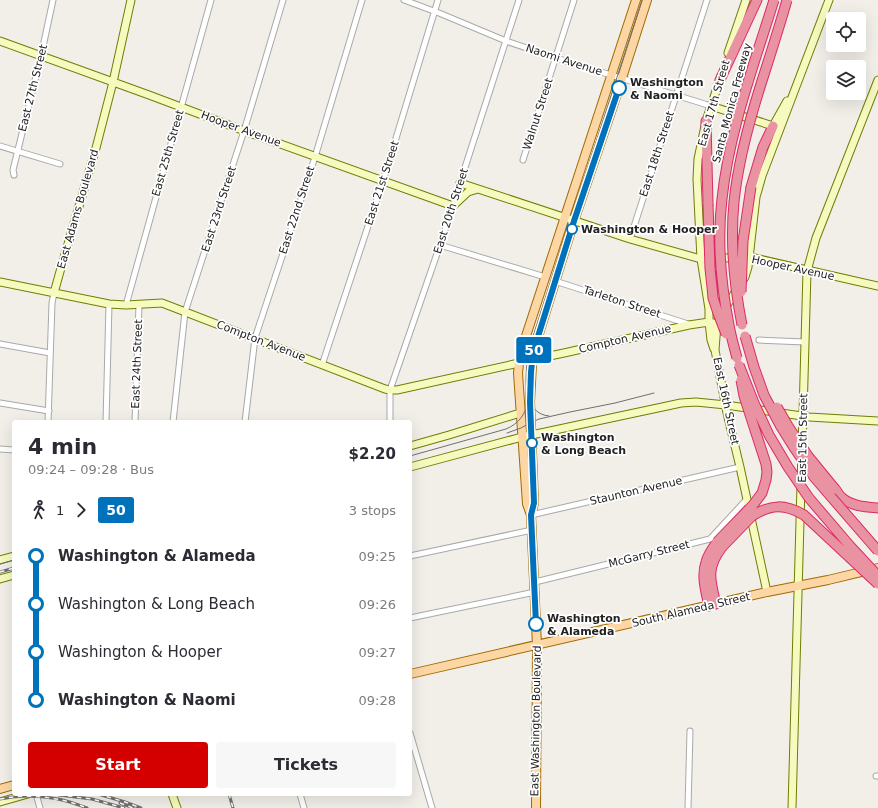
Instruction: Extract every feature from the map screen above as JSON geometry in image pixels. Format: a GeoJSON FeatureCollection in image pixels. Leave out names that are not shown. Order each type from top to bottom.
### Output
{"type":"FeatureCollection","features":[{"type":"Feature","properties":{"kind":"highway","name":"Santa Monica Freeway"},"geometry":{"type":"LineString","coordinates":[[774,0],[732,139],[726,171],[720,233],[723,286],[729,325],[738,361],[754,403],[769,435],[788,468],[809,498],[878,576]]}},
{"type":"Feature","properties":{"kind":"highway","name":"Santa Monica Freeway"},"geometry":{"type":"LineString","coordinates":[[788,0],[741,155],[733,218],[732,249],[737,298],[744,336],[754,367],[764,395],[780,425],[814,477],[878,551]]}},
{"type":"Feature","properties":{"kind":"highway"},"geometry":{"type":"LineString","coordinates":[[720,80],[756,2]]}},
{"type":"Feature","properties":{"kind":"highway"},"geometry":{"type":"LineString","coordinates":[[706,121],[710,269],[713,298],[718,314],[738,361],[744,396],[760,442],[768,472],[762,493],[719,545],[710,572],[712,605]]}},
{"type":"Feature","properties":{"kind":"highway"},"geometry":{"type":"LineString","coordinates":[[742,325],[741,289],[743,241],[751,187],[763,147],[773,126]]}},
{"type":"Feature","properties":{"kind":"highway"},"geometry":{"type":"LineString","coordinates":[[744,336],[770,395],[808,456],[835,488],[841,498],[852,504],[878,508]]}},
{"type":"Feature","properties":{"kind":"highway"},"geometry":{"type":"LineString","coordinates":[[719,545],[758,512],[768,508],[784,507],[795,510],[804,515],[878,584]]}},
{"type":"Feature","properties":{"kind":"main road","name":"East Washington Boulevard"},"geometry":{"type":"LineString","coordinates":[[536,808],[537,646],[535,582],[531,515],[527,504],[522,438],[517,414],[519,363],[545,277],[636,0]]}},
{"type":"Feature","properties":{"kind":"main road","name":"East Washington Boulevard"},"geometry":{"type":"LineString","coordinates":[[531,515],[534,503],[530,402],[531,372],[536,343],[574,221],[647,0]]}},
{"type":"Feature","properties":{"kind":"main road"},"geometry":{"type":"LineString","coordinates":[[517,414],[524,413],[527,415],[531,425]]}},
{"type":"Feature","properties":{"kind":"main road","name":"South Alameda Street"},"geometry":{"type":"LineString","coordinates":[[412,674],[878,568]]}},
{"type":"Feature","properties":{"kind":"main road"},"geometry":{"type":"LineString","coordinates":[[0,789],[12,786]]}},
{"type":"Feature","properties":{"kind":"street","name":"East 27th Street"},"geometry":{"type":"LineString","coordinates":[[14,175],[13,170],[53,0]]}},
{"type":"Feature","properties":{"kind":"street","name":"East Adams Boulevard"},"geometry":{"type":"LineString","coordinates":[[48,420],[52,303],[96,148],[113,82],[131,0]]}},
{"type":"Feature","properties":{"kind":"street","name":"East 25th Street"},"geometry":{"type":"LineString","coordinates":[[126,306],[211,0]]}},
{"type":"Feature","properties":{"kind":"street","name":"East 23rd Street"},"geometry":{"type":"LineString","coordinates":[[173,420],[186,312],[244,131],[283,0]]}},
{"type":"Feature","properties":{"kind":"street","name":"East 22nd Street"},"geometry":{"type":"LineString","coordinates":[[244,420],[254,338],[315,156],[362,0]]}},
{"type":"Feature","properties":{"kind":"street","name":"Naomi Avenue"},"geometry":{"type":"LineString","coordinates":[[404,0],[435,11],[506,41],[773,126]]}},
{"type":"Feature","properties":{"kind":"street","name":"East 21st Street"},"geometry":{"type":"LineString","coordinates":[[322,365],[383,181],[438,0]]}},
{"type":"Feature","properties":{"kind":"street","name":"East 20th Street"},"geometry":{"type":"LineString","coordinates":[[390,420],[390,390],[453,206],[519,0]]}},
{"type":"Feature","properties":{"kind":"street","name":"Walnut Street"},"geometry":{"type":"LineString","coordinates":[[523,160],[574,0]]}},
{"type":"Feature","properties":{"kind":"street","name":"East 18th Street"},"geometry":{"type":"LineString","coordinates":[[630,239],[707,0]]}},
{"type":"Feature","properties":{"kind":"street","name":"East 17th Street"},"geometry":{"type":"LineString","coordinates":[[715,350],[711,340],[709,310],[701,259],[697,179],[698,159],[706,121],[746,0]]}},
{"type":"Feature","properties":{"kind":"street","name":"East 16th Street"},"geometry":{"type":"LineString","coordinates":[[767,592],[752,528],[715,350],[718,324],[722,312],[745,277],[750,258],[756,197],[760,182],[829,0]]}},
{"type":"Feature","properties":{"kind":"street","name":"Hooper Avenue"},"geometry":{"type":"LineString","coordinates":[[0,41],[453,206]]}},
{"type":"Feature","properties":{"kind":"street","name":"East 16th Street"},"geometry":{"type":"LineString","coordinates":[[773,126],[799,79]]}},
{"type":"Feature","properties":{"kind":"street","name":"East 15th Street"},"geometry":{"type":"LineString","coordinates":[[792,808],[807,271],[816,238],[878,80]]}},
{"type":"Feature","properties":{"kind":"street"},"geometry":{"type":"LineString","coordinates":[[0,146],[60,164]]}},
{"type":"Feature","properties":{"kind":"street","name":"Hooper Avenue"},"geometry":{"type":"LineString","coordinates":[[460,183],[630,239],[701,259],[750,258],[878,285]]}},
{"type":"Feature","properties":{"kind":"street"},"geometry":{"type":"LineString","coordinates":[[453,206],[468,192],[478,189]]}},
{"type":"Feature","properties":{"kind":"street"},"geometry":{"type":"LineString","coordinates":[[440,245],[545,277]]}},
{"type":"Feature","properties":{"kind":"street","name":"Tarleton Street"},"geometry":{"type":"LineString","coordinates":[[555,281],[689,325]]}},
{"type":"Feature","properties":{"kind":"street","name":"Compton Avenue"},"geometry":{"type":"LineString","coordinates":[[0,282],[109,304],[126,306],[162,303],[390,390],[519,363]]}},
{"type":"Feature","properties":{"kind":"street"},"geometry":{"type":"LineString","coordinates":[[106,420],[109,304]]}},
{"type":"Feature","properties":{"kind":"street","name":"East 24th Street"},"geometry":{"type":"LineString","coordinates":[[135,420],[139,305]]}},
{"type":"Feature","properties":{"kind":"street","name":"Compton Avenue"},"geometry":{"type":"LineString","coordinates":[[533,357],[540,358],[689,325],[709,322],[718,324]]}},
{"type":"Feature","properties":{"kind":"street"},"geometry":{"type":"LineString","coordinates":[[759,340],[805,342]]}},
{"type":"Feature","properties":{"kind":"street"},"geometry":{"type":"LineString","coordinates":[[0,344],[50,353]]}},
{"type":"Feature","properties":{"kind":"street"},"geometry":{"type":"LineString","coordinates":[[412,466],[522,438],[681,403],[696,402],[726,405],[804,417],[878,421]]}},
{"type":"Feature","properties":{"kind":"street"},"geometry":{"type":"LineString","coordinates":[[0,403],[49,411]]}},
{"type":"Feature","properties":{"kind":"street"},"geometry":{"type":"LineString","coordinates":[[412,445],[517,414]]}},
{"type":"Feature","properties":{"kind":"street"},"geometry":{"type":"LineString","coordinates":[[0,449],[12,450]]}},
{"type":"Feature","properties":{"kind":"street","name":"Staunton Avenue"},"geometry":{"type":"LineString","coordinates":[[531,515],[740,467]]}},
{"type":"Feature","properties":{"kind":"street","name":"McGarry Street"},"geometry":{"type":"LineString","coordinates":[[535,582],[710,539],[747,499]]}},
{"type":"Feature","properties":{"kind":"street"},"geometry":{"type":"LineString","coordinates":[[412,556],[532,530]]}},
{"type":"Feature","properties":{"kind":"street"},"geometry":{"type":"LineString","coordinates":[[0,560],[12,557]]}},
{"type":"Feature","properties":{"kind":"street"},"geometry":{"type":"LineString","coordinates":[[0,579],[12,576]]}},
{"type":"Feature","properties":{"kind":"street"},"geometry":{"type":"LineString","coordinates":[[412,618],[535,592]]}},
{"type":"Feature","properties":{"kind":"street"},"geometry":{"type":"LineString","coordinates":[[688,808],[690,731]]}},
{"type":"Feature","properties":{"kind":"street"},"geometry":{"type":"LineString","coordinates":[[412,740],[432,808]]}},
{"type":"Feature","properties":{"kind":"street"},"geometry":{"type":"LineString","coordinates":[[0,802],[21,796]]}},
{"type":"Feature","properties":{"kind":"street"},"geometry":{"type":"LineString","coordinates":[[37,796],[40,808]]}},
{"type":"Feature","properties":{"kind":"street"},"geometry":{"type":"LineString","coordinates":[[173,796],[177,808]]}},
{"type":"Feature","properties":{"kind":"street"},"geometry":{"type":"LineString","coordinates":[[301,796],[304,808]]}},
{"type":"Feature","properties":{"kind":"tram line"},"geometry":{"type":"LineString","coordinates":[[412,455],[506,429],[518,421],[524,414],[527,405],[526,373],[529,349],[642,0]]}},
{"type":"Feature","properties":{"kind":"tram line"},"geometry":{"type":"LineString","coordinates":[[507,433],[539,419],[654,393]]}},
{"type":"Feature","properties":{"kind":"tram line"},"geometry":{"type":"LineString","coordinates":[[529,396],[531,404],[535,410],[541,414],[549,416]]}},
{"type":"Feature","properties":{"kind":"tram line"},"geometry":{"type":"LineString","coordinates":[[0,564],[12,561]]}},
{"type":"Feature","properties":{"kind":"railway"},"geometry":{"type":"LineString","coordinates":[[0,572],[12,569]]}},
{"type":"Feature","properties":{"kind":"railway"},"geometry":{"type":"LineString","coordinates":[[0,799],[22,796],[44,797],[66,801],[87,808]]}},
{"type":"Feature","properties":{"kind":"railway"},"geometry":{"type":"LineString","coordinates":[[67,796],[92,799],[124,808]]}},
{"type":"Feature","properties":{"kind":"railway"},"geometry":{"type":"LineString","coordinates":[[105,796],[141,808]]}},
{"type":"Feature","properties":{"kind":"railway"},"geometry":{"type":"LineString","coordinates":[[230,796],[233,808]]}},
{"type":"Feature","properties":{"kind":"railway"},"geometry":{"type":"LineString","coordinates":[[120,803],[133,808]]}},
{"type":"Feature","properties":{"kind":"bus line","name":"50"},"geometry":{"type":"LineString","coordinates":[[536,624],[531,515],[534,503],[530,402],[532,364],[536,343],[574,221],[619,88]]}},
{"type":"Feature","properties":{"kind":"place","name":"Washington & Naomi"},"geometry":{"type":"Point","coordinates":[619,88]}},
{"type":"Feature","properties":{"kind":"place","name":"Washington & Hooper"},"geometry":{"type":"Point","coordinates":[572,229]}},
{"type":"Feature","properties":{"kind":"place","name":"Washington & Long Beach"},"geometry":{"type":"Point","coordinates":[532,443]}},
{"type":"Feature","properties":{"kind":"place","name":"Washington & Alameda"},"geometry":{"type":"Point","coordinates":[536,624]}}]}
